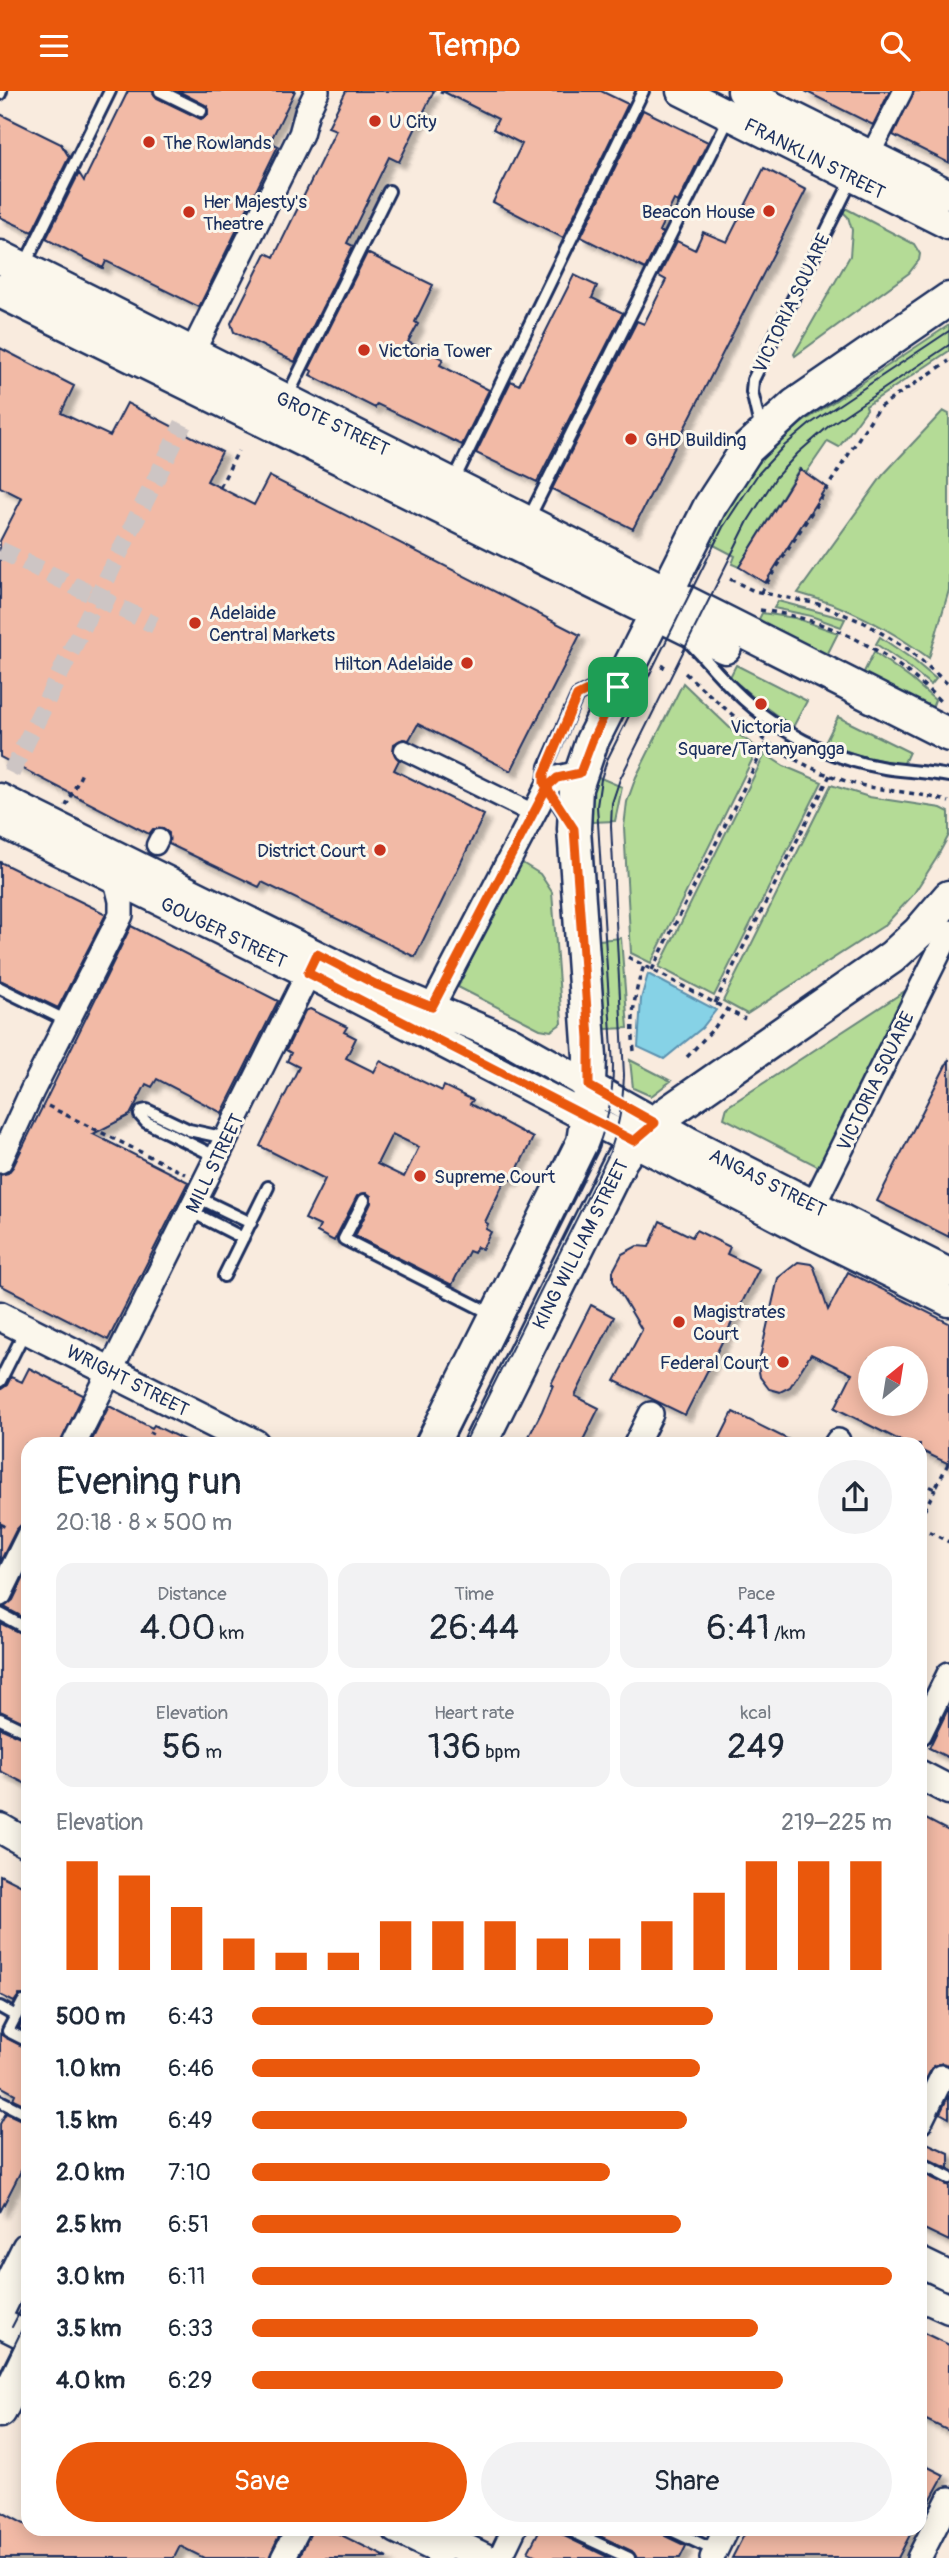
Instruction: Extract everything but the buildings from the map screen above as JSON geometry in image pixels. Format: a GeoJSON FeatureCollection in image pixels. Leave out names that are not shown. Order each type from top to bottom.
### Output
{"type":"FeatureCollection","features":[{"type":"Feature","properties":{"kind":"main road","name":"GROTE STREET"},"geometry":{"type":"LineString","coordinates":[[11,263],[186,366],[660,603]]}},
{"type":"Feature","properties":{"kind":"main road","name":"GROTE STREET"},"geometry":{"type":"LineString","coordinates":[[0,291],[186,366],[286,400],[528,520],[660,603]]}},
{"type":"Feature","properties":{"kind":"main road"},"geometry":{"type":"LineString","coordinates":[[436,1437],[583,1142],[588,1101],[589,1038],[574,829],[576,788],[592,741],[660,603],[737,461],[762,433],[794,405],[949,299]]}},
{"type":"Feature","properties":{"kind":"main road"},"geometry":{"type":"LineString","coordinates":[[660,603],[949,735]]}},
{"type":"Feature","properties":{"kind":"main road"},"geometry":{"type":"LineString","coordinates":[[660,603],[949,758]]}},
{"type":"Feature","properties":{"kind":"main road","name":"KING WILLIAM STREET"},"geometry":{"type":"LineString","coordinates":[[483,1437],[621,1160],[645,1132],[691,1096],[892,957],[919,932],[949,897]]}},
{"type":"Feature","properties":{"kind":"main road"},"geometry":{"type":"LineString","coordinates":[[0,2306],[21,2263]]}},
{"type":"Feature","properties":{"kind":"main road"},"geometry":{"type":"LineString","coordinates":[[0,2411],[21,2369]]}},
{"type":"Feature","properties":{"kind":"street"},"geometry":{"type":"LineString","coordinates":[[186,366],[301,134],[317,91]]}},
{"type":"Feature","properties":{"kind":"street","name":"FRANKLIN STREET"},"geometry":{"type":"LineString","coordinates":[[681,91],[748,102],[870,155],[949,194]]}},
{"type":"Feature","properties":{"kind":"street"},"geometry":{"type":"LineString","coordinates":[[870,155],[903,91]]}},
{"type":"Feature","properties":{"kind":"street","name":"FRANKLIN STREET"},"geometry":{"type":"LineString","coordinates":[[748,102],[853,177],[949,225]]}},
{"type":"Feature","properties":{"kind":"street"},"geometry":{"type":"LineString","coordinates":[[404,750],[526,810]]}},
{"type":"Feature","properties":{"kind":"street"},"geometry":{"type":"LineString","coordinates":[[469,1056],[451,1040],[432,1007],[547,787],[557,778],[580,773]]}},
{"type":"Feature","properties":{"kind":"street","name":"GOUGER STREET"},"geometry":{"type":"LineString","coordinates":[[0,798],[313,963],[469,1056],[588,1101]]}},
{"type":"Feature","properties":{"kind":"street","name":"GOUGER STREET"},"geometry":{"type":"LineString","coordinates":[[0,821],[116,880],[313,963],[375,984],[510,1041],[588,1101]]}},
{"type":"Feature","properties":{"kind":"street"},"geometry":{"type":"LineString","coordinates":[[0,1161],[121,915],[116,880]]}},
{"type":"Feature","properties":{"kind":"street","name":"VICTORIA SQUARE"},"geometry":{"type":"LineString","coordinates":[[807,1217],[949,932]]}},
{"type":"Feature","properties":{"kind":"street","name":"MILL STREET"},"geometry":{"type":"LineString","coordinates":[[77,1437],[110,1371],[157,1262],[221,1148],[313,963]]}},
{"type":"Feature","properties":{"kind":"street","name":"ANGAS STREET"},"geometry":{"type":"LineString","coordinates":[[588,1101],[807,1217],[949,1301]]}},
{"type":"Feature","properties":{"kind":"street","name":"ANGAS STREET"},"geometry":{"type":"LineString","coordinates":[[807,1217],[949,1273]]}},
{"type":"Feature","properties":{"kind":"street","name":"WRIGHT STREET"},"geometry":{"type":"LineString","coordinates":[[0,1316],[241,1437]]}},
{"type":"Feature","properties":{"kind":"street"},"geometry":{"type":"LineString","coordinates":[[640,1437],[651,1414]]}},
{"type":"Feature","properties":{"kind":"street"},"geometry":{"type":"LineString","coordinates":[[0,1594],[21,1551]]}},
{"type":"Feature","properties":{"kind":"street"},"geometry":{"type":"LineString","coordinates":[[927,1719],[949,1674]]}},
{"type":"Feature","properties":{"kind":"street"},"geometry":{"type":"LineString","coordinates":[[927,1779],[949,1790]]}},
{"type":"Feature","properties":{"kind":"street"},"geometry":{"type":"LineString","coordinates":[[0,1814],[21,1822]]}},
{"type":"Feature","properties":{"kind":"street"},"geometry":{"type":"LineString","coordinates":[[0,1828],[21,1840]]}},
{"type":"Feature","properties":{"kind":"street"},"geometry":{"type":"LineString","coordinates":[[927,2108],[942,2077]]}},
{"type":"Feature","properties":{"kind":"street"},"geometry":{"type":"LineString","coordinates":[[927,2265],[949,2276]]}},
{"type":"Feature","properties":{"kind":"street"},"geometry":{"type":"LineString","coordinates":[[927,2298],[949,2309]]}},
{"type":"Feature","properties":{"kind":"street"},"geometry":{"type":"LineString","coordinates":[[0,2323],[21,2334]]}},
{"type":"Feature","properties":{"kind":"street"},"geometry":{"type":"LineString","coordinates":[[919,2558],[949,2499]]}},
{"type":"Feature","properties":{"kind":"street"},"geometry":{"type":"LineString","coordinates":[[283,2558],[294,2536]]}},
{"type":"Feature","properties":{"kind":"street"},"geometry":{"type":"LineString","coordinates":[[411,2536],[455,2558]]}},
{"type":"Feature","properties":{"kind":"street"},"geometry":{"type":"LineString","coordinates":[[440,2536],[485,2558]]}},
{"type":"Feature","properties":{"kind":"street"},"geometry":{"type":"LineString","coordinates":[[500,2558],[511,2536]]}},
{"type":"Feature","properties":{"kind":"street"},"geometry":{"type":"LineString","coordinates":[[714,2554],[723,2536]]}},
{"type":"Feature","properties":{"kind":"lane"},"geometry":{"type":"LineString","coordinates":[[11,263],[110,91]]}},
{"type":"Feature","properties":{"kind":"lane"},"geometry":{"type":"LineString","coordinates":[[160,91],[201,111]]}},
{"type":"Feature","properties":{"kind":"lane"},"geometry":{"type":"LineString","coordinates":[[453,483],[643,91]]}},
{"type":"Feature","properties":{"kind":"lane"},"geometry":{"type":"LineString","coordinates":[[528,520],[748,102]]}},
{"type":"Feature","properties":{"kind":"lane","name":"VICTORIA SQUARE"},"geometry":{"type":"LineString","coordinates":[[762,433],[752,392],[753,380],[853,177]]}},
{"type":"Feature","properties":{"kind":"lane"},"geometry":{"type":"LineString","coordinates":[[286,400],[389,191]]}},
{"type":"Feature","properties":{"kind":"lane"},"geometry":{"type":"LineString","coordinates":[[660,603],[688,641],[735,691],[801,739],[866,764],[949,776]]}},
{"type":"Feature","properties":{"kind":"lane"},"geometry":{"type":"LineString","coordinates":[[574,829],[543,779],[546,766],[577,696],[589,690],[618,687]]}},
{"type":"Feature","properties":{"kind":"lane"},"geometry":{"type":"LineString","coordinates":[[0,988],[67,1021]]}},
{"type":"Feature","properties":{"kind":"lane"},"geometry":{"type":"LineString","coordinates":[[142,1111],[147,1111],[221,1148],[146,1122],[140,1115],[142,1111]]}},
{"type":"Feature","properties":{"kind":"lane"},"geometry":{"type":"LineString","coordinates":[[224,1276],[268,1187]]}},
{"type":"Feature","properties":{"kind":"lane"},"geometry":{"type":"LineString","coordinates":[[193,1195],[251,1223]]}},
{"type":"Feature","properties":{"kind":"lane"},"geometry":{"type":"LineString","coordinates":[[193,1195],[243,1238]]}},
{"type":"Feature","properties":{"kind":"lane"},"geometry":{"type":"LineString","coordinates":[[364,1200],[344,1239],[496,1316]]}},
{"type":"Feature","properties":{"kind":"lane"},"geometry":{"type":"LineString","coordinates":[[0,1381],[26,1329]]}},
{"type":"Feature","properties":{"kind":"lane"},"geometry":{"type":"LineString","coordinates":[[0,1614],[21,1625]]}},
{"type":"Feature","properties":{"kind":"lane"},"geometry":{"type":"LineString","coordinates":[[0,1719],[21,1729]]}},
{"type":"Feature","properties":{"kind":"lane"},"geometry":{"type":"LineString","coordinates":[[21,2006],[4,2029],[21,2038]]}},
{"type":"Feature","properties":{"kind":"lane"},"geometry":{"type":"LineString","coordinates":[[0,2007],[16,2016]]}},
{"type":"Feature","properties":{"kind":"lane"},"geometry":{"type":"LineString","coordinates":[[0,2101],[21,2112]]}},
{"type":"Feature","properties":{"kind":"lane"},"geometry":{"type":"LineString","coordinates":[[927,2167],[949,2178]]}},
{"type":"Feature","properties":{"kind":"lane"},"geometry":{"type":"LineString","coordinates":[[583,2536],[629,2558]]}},
{"type":"Feature","properties":{"kind":"lane"},"geometry":{"type":"LineString","coordinates":[[682,2536],[714,2554]]}},
{"type":"Feature","properties":{"kind":"path"},"geometry":{"type":"LineString","coordinates":[[761,592],[878,408],[949,361]]}},
{"type":"Feature","properties":{"kind":"path"},"geometry":{"type":"LineString","coordinates":[[220,487],[237,451]]}},
{"type":"Feature","properties":{"kind":"path"},"geometry":{"type":"LineString","coordinates":[[730,579],[761,592],[818,604],[872,626],[908,649],[949,685]]}},
{"type":"Feature","properties":{"kind":"path"},"geometry":{"type":"LineString","coordinates":[[758,610],[805,618],[844,632],[909,671],[941,701]]}},
{"type":"Feature","properties":{"kind":"path"},"geometry":{"type":"LineString","coordinates":[[662,669],[665,663]]}},
{"type":"Feature","properties":{"kind":"path"},"geometry":{"type":"LineString","coordinates":[[652,970],[766,743]]}},
{"type":"Feature","properties":{"kind":"path"},"geometry":{"type":"LineString","coordinates":[[55,827],[82,773]]}},
{"type":"Feature","properties":{"kind":"path"},"geometry":{"type":"LineString","coordinates":[[715,1003],[830,775]]}},
{"type":"Feature","properties":{"kind":"path"},"geometry":{"type":"LineString","coordinates":[[628,957],[745,1019]]}},
{"type":"Feature","properties":{"kind":"path"},"geometry":{"type":"LineString","coordinates":[[634,1051],[631,1023],[633,1002],[644,966]]}},
{"type":"Feature","properties":{"kind":"path"},"geometry":{"type":"LineString","coordinates":[[687,1057],[715,1027],[727,1009]]}},
{"type":"Feature","properties":{"kind":"path"},"geometry":{"type":"LineString","coordinates":[[40,1102],[193,1195]]}},
{"type":"Feature","properties":{"kind":"path"},"geometry":{"type":"LineString","coordinates":[[150,1437],[152,1432]]}},
{"type":"Feature","properties":{"kind":"path"},"geometry":{"type":"LineString","coordinates":[[927,1505],[949,1462]]}},
{"type":"Feature","properties":{"kind":"path"},"geometry":{"type":"LineString","coordinates":[[927,1485],[935,1489]]}},
{"type":"Feature","properties":{"kind":"path"},"geometry":{"type":"LineString","coordinates":[[927,1531],[949,1542]]}},
{"type":"Feature","properties":{"kind":"green space"},"geometry":{"type":"Polygon","coordinates":[[[845,208],[914,244],[920,254],[919,260],[909,273],[795,356],[850,256],[852,230],[848,217],[843,212],[845,208]]]}},
{"type":"Feature","properties":{"kind":"green space"},"geometry":{"type":"Polygon","coordinates":[[[949,325],[949,351],[866,406],[867,409],[839,447],[828,441],[806,473],[799,469],[739,567],[732,564],[735,556],[708,542],[742,485],[785,434],[949,325]]]}},
{"type":"Feature","properties":{"kind":"green space"},"geometry":{"type":"Polygon","coordinates":[[[943,411],[949,414],[949,590],[929,658],[867,619],[798,593],[883,475],[943,411]]]}},
{"type":"Feature","properties":{"kind":"green space"},"geometry":{"type":"Polygon","coordinates":[[[778,601],[845,619],[841,627],[811,616],[774,608],[778,601]]]}},
{"type":"Feature","properties":{"kind":"green space"},"geometry":{"type":"Polygon","coordinates":[[[762,613],[795,618],[838,633],[825,659],[756,625],[762,613]]]}},
{"type":"Feature","properties":{"kind":"green space"},"geometry":{"type":"Polygon","coordinates":[[[880,637],[936,679],[931,685],[876,644],[880,637]]]}},
{"type":"Feature","properties":{"kind":"green space"},"geometry":{"type":"Polygon","coordinates":[[[874,652],[935,700],[930,713],[861,678],[874,652]]]}},
{"type":"Feature","properties":{"kind":"green space"},"geometry":{"type":"Polygon","coordinates":[[[736,665],[807,701],[793,727],[730,677],[736,665]]]}},
{"type":"Feature","properties":{"kind":"green space"},"geometry":{"type":"Polygon","coordinates":[[[683,683],[732,730],[758,748],[651,963],[631,953],[624,827],[627,802],[636,777],[683,683]]]}},
{"type":"Feature","properties":{"kind":"green space"},"geometry":{"type":"Polygon","coordinates":[[[838,717],[909,752],[903,765],[858,755],[825,743],[838,717]]]}},
{"type":"Feature","properties":{"kind":"green space"},"geometry":{"type":"Polygon","coordinates":[[[765,754],[784,766],[822,782],[714,996],[659,967],[765,754]]]}},
{"type":"Feature","properties":{"kind":"green space"},"geometry":{"type":"Polygon","coordinates":[[[596,776],[622,787],[615,821],[592,822],[592,791],[596,776]]]}},
{"type":"Feature","properties":{"kind":"green space"},"geometry":{"type":"Polygon","coordinates":[[[831,785],[869,797],[941,808],[949,812],[949,835],[913,895],[885,925],[747,1014],[723,1001],[831,785]]]}},
{"type":"Feature","properties":{"kind":"green space"},"geometry":{"type":"Polygon","coordinates":[[[519,861],[540,874],[552,892],[562,1023],[551,1031],[540,1029],[458,987],[519,861]]]}},
{"type":"Feature","properties":{"kind":"green space"},"geometry":{"type":"Polygon","coordinates":[[[621,938],[628,1028],[605,1029],[599,940],[621,938]]]}},
{"type":"Feature","properties":{"kind":"green space"},"geometry":{"type":"Polygon","coordinates":[[[905,991],[909,993],[821,1168],[724,1118],[727,1107],[905,991]]]}},
{"type":"Feature","properties":{"kind":"green space"},"geometry":{"type":"Polygon","coordinates":[[[630,1060],[671,1081],[651,1096],[633,1088],[630,1060]]]}},
{"type":"Feature","properties":{"kind":"water"},"geometry":{"type":"Polygon","coordinates":[[[648,974],[716,1010],[702,1028],[664,1059],[638,1047],[641,999],[648,974]]]}},
{"type":"Feature","properties":{"kind":"tunnel"},"geometry":{"type":"LineString","coordinates":[[11,773],[183,424]]}},
{"type":"Feature","properties":{"kind":"tunnel"},"geometry":{"type":"LineString","coordinates":[[0,550],[155,625]]}},
{"type":"Feature","properties":{"kind":"tram line"},"geometry":{"type":"LineString","coordinates":[[455,1437],[597,1149],[607,1119],[613,1066],[597,806],[607,760],[723,527],[758,474],[783,447],[810,424],[949,331]]}},
{"type":"Feature","properties":{"kind":"tram line"},"geometry":{"type":"LineString","coordinates":[[468,1437],[609,1154],[618,1125],[624,1075],[611,826],[612,803],[620,779],[748,521],[776,477],[830,425],[949,345]]}},
{"type":"Feature","properties":{"kind":"tram line"},"geometry":{"type":"LineString","coordinates":[[12,2327],[21,2310]]}},
{"type":"Feature","properties":{"kind":"tram line"},"geometry":{"type":"LineString","coordinates":[[0,2375],[21,2332]]}},
{"type":"Feature","properties":{"kind":"place","name":"U City"},"geometry":{"type":"Point","coordinates":[375,121]}},
{"type":"Feature","properties":{"kind":"place","name":"The Rowlands"},"geometry":{"type":"Point","coordinates":[149,142]}},
{"type":"Feature","properties":{"kind":"place","name":"Beacon House"},"geometry":{"type":"Point","coordinates":[769,211]}},
{"type":"Feature","properties":{"kind":"place","name":"Her Majesty's Theatre"},"geometry":{"type":"Point","coordinates":[189,212]}},
{"type":"Feature","properties":{"kind":"place","name":"Victoria Tower"},"geometry":{"type":"Point","coordinates":[364,350]}},
{"type":"Feature","properties":{"kind":"place","name":"GHD Building"},"geometry":{"type":"Point","coordinates":[631,439]}},
{"type":"Feature","properties":{"kind":"place","name":"Adelaide Central Markets"},"geometry":{"type":"Point","coordinates":[195,623]}},
{"type":"Feature","properties":{"kind":"place","name":"Hilton Adelaide"},"geometry":{"type":"Point","coordinates":[467,663]}},
{"type":"Feature","properties":{"kind":"place","name":"Victoria Square/Tartanyangga"},"geometry":{"type":"Point","coordinates":[761,704]}},
{"type":"Feature","properties":{"kind":"place","name":"District Court"},"geometry":{"type":"Point","coordinates":[380,850]}},
{"type":"Feature","properties":{"kind":"place","name":"Supreme Court"},"geometry":{"type":"Point","coordinates":[420,1176]}},
{"type":"Feature","properties":{"kind":"place","name":"Magistrates Court"},"geometry":{"type":"Point","coordinates":[679,1322]}},
{"type":"Feature","properties":{"kind":"place","name":"Federal Court"},"geometry":{"type":"Point","coordinates":[783,1362]}},
{"type":"Feature","properties":{"kind":"route"},"geometry":{"type":"LineString","coordinates":[[618,687],[580,773],[557,778],[547,787],[432,1007],[375,984],[317,954],[308,973],[634,1141],[655,1123],[589,1086],[589,1038],[574,829],[547,787],[544,783],[543,779],[546,766],[577,696],[589,690],[618,687]]}}]}
